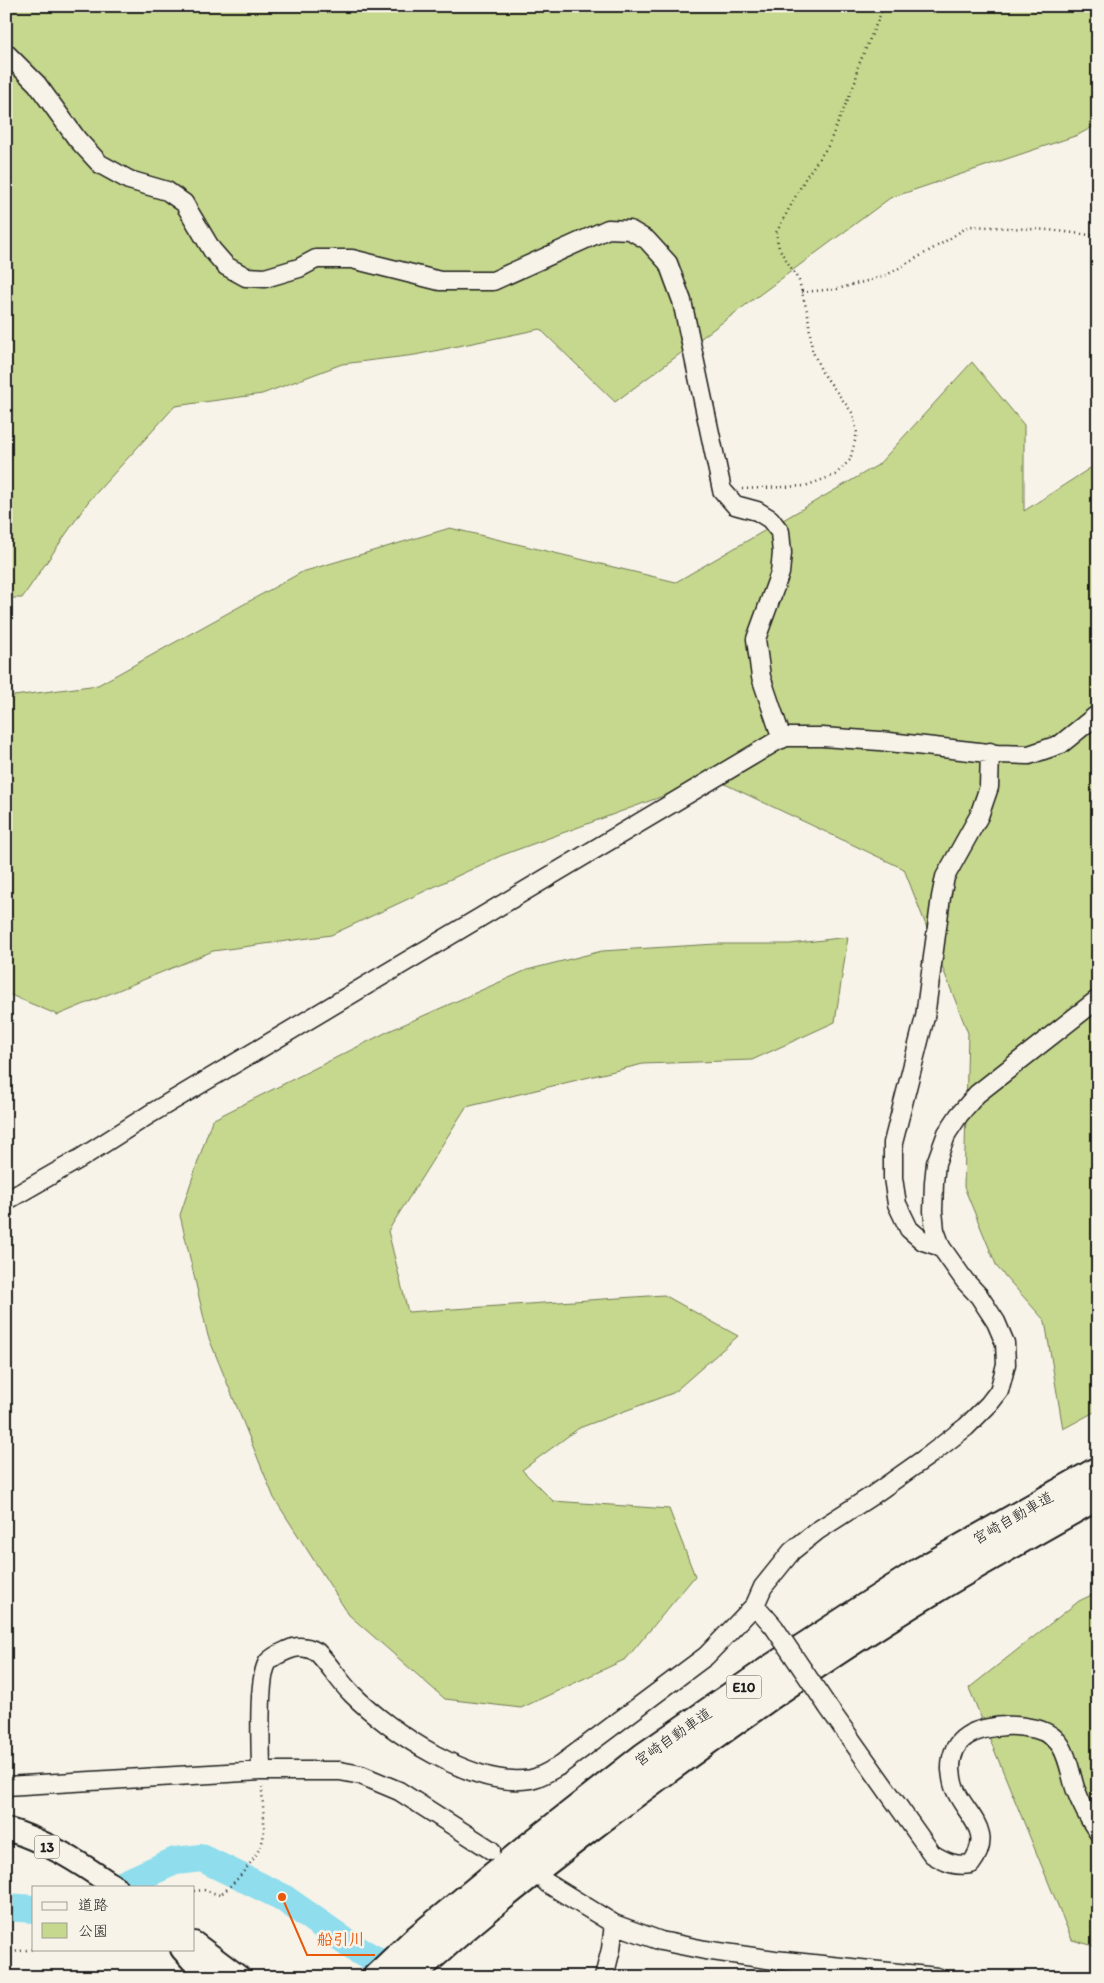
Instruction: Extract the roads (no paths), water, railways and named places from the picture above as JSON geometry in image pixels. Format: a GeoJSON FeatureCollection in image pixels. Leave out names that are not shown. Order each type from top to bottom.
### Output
{"type":"FeatureCollection","features":[{"type":"Feature","properties":{"kind":"highway","name":"宮崎自動車道"},"geometry":{"type":"LineString","coordinates":[[376,1977],[415,1940],[528,1847],[644,1756],[771,1668],[920,1571],[1098,1470]]}},
{"type":"Feature","properties":{"kind":"highway","name":"宮崎自動車道"},"geometry":{"type":"LineString","coordinates":[[410,1977],[439,1950],[545,1863],[659,1775],[785,1686],[933,1591],[1098,1496]]}},
{"type":"Feature","properties":{"kind":"main road","name":"13"},"geometry":{"type":"LineString","coordinates":[[6,1829],[22,1834],[86,1867],[114,1886]]}},
{"type":"Feature","properties":{"kind":"main road"},"geometry":{"type":"LineString","coordinates":[[195,1944],[239,1977]]}},
{"type":"Feature","properties":{"kind":"main road"},"geometry":{"type":"LineString","coordinates":[[183,1950],[207,1977]]}},
{"type":"Feature","properties":{"kind":"street"},"geometry":{"type":"LineString","coordinates":[[6,52],[37,84],[77,139],[100,164],[129,180],[167,191],[184,203],[212,250],[226,266],[246,276],[266,278],[299,268],[316,259],[352,259],[440,281],[492,281],[608,228],[630,230],[647,240],[668,263],[682,301],[722,490],[735,505],[757,511],[770,519],[780,532],[782,553],[780,573],[756,639],[761,677],[782,739]]}},
{"type":"Feature","properties":{"kind":"street"},"geometry":{"type":"LineString","coordinates":[[6,1201],[782,739],[822,737],[1029,755],[1061,744],[1098,714]]}},
{"type":"Feature","properties":{"kind":"street"},"geometry":{"type":"LineString","coordinates":[[941,1247],[923,1241],[909,1228],[897,1204],[893,1178],[893,1143],[925,1017],[945,877],[979,816],[989,787],[990,752]]}},
{"type":"Feature","properties":{"kind":"street"},"geometry":{"type":"LineString","coordinates":[[261,1771],[262,1680],[268,1662],[278,1654],[291,1648],[300,1647],[311,1648],[317,1652],[352,1694],[394,1730],[427,1751],[454,1764],[477,1772],[513,1780],[531,1779],[545,1774],[559,1766],[706,1656],[755,1606],[763,1587],[792,1551],[817,1531],[873,1495],[931,1454],[979,1415],[999,1390],[1006,1364],[1005,1343],[979,1296],[965,1281],[941,1247],[935,1230],[934,1182],[936,1163],[947,1133],[977,1094],[1098,999]]}},
{"type":"Feature","properties":{"kind":"street"},"geometry":{"type":"LineString","coordinates":[[755,1606],[774,1627],[932,1854],[943,1861],[962,1866],[971,1864],[979,1850],[979,1829],[952,1783],[952,1755],[960,1742],[968,1735],[1008,1726],[1041,1730],[1057,1739],[1068,1760],[1081,1801],[1098,1832]]}},
{"type":"Feature","properties":{"kind":"street"},"geometry":{"type":"LineString","coordinates":[[6,1786],[261,1771],[340,1771],[362,1775],[399,1791],[491,1850]]}},
{"type":"Feature","properties":{"kind":"street"},"geometry":{"type":"LineString","coordinates":[[547,1883],[614,1924],[662,1941],[705,1950],[775,1960],[937,1977]]}},
{"type":"Feature","properties":{"kind":"street"},"geometry":{"type":"LineString","coordinates":[[604,1977],[611,1949],[614,1924]]}},
{"type":"Feature","properties":{"kind":"waterway"},"geometry":{"type":"LineString","coordinates":[[119,1886],[175,1861],[202,1858],[282,1897],[356,1949],[407,1977]]}},
{"type":"Feature","properties":{"kind":"waterway"},"geometry":{"type":"LineString","coordinates":[[6,1907],[32,1909]]}},
{"type":"Feature","properties":{"kind":"place","name":"船引川"},"geometry":{"type":"Point","coordinates":[282,1897]}}]}
